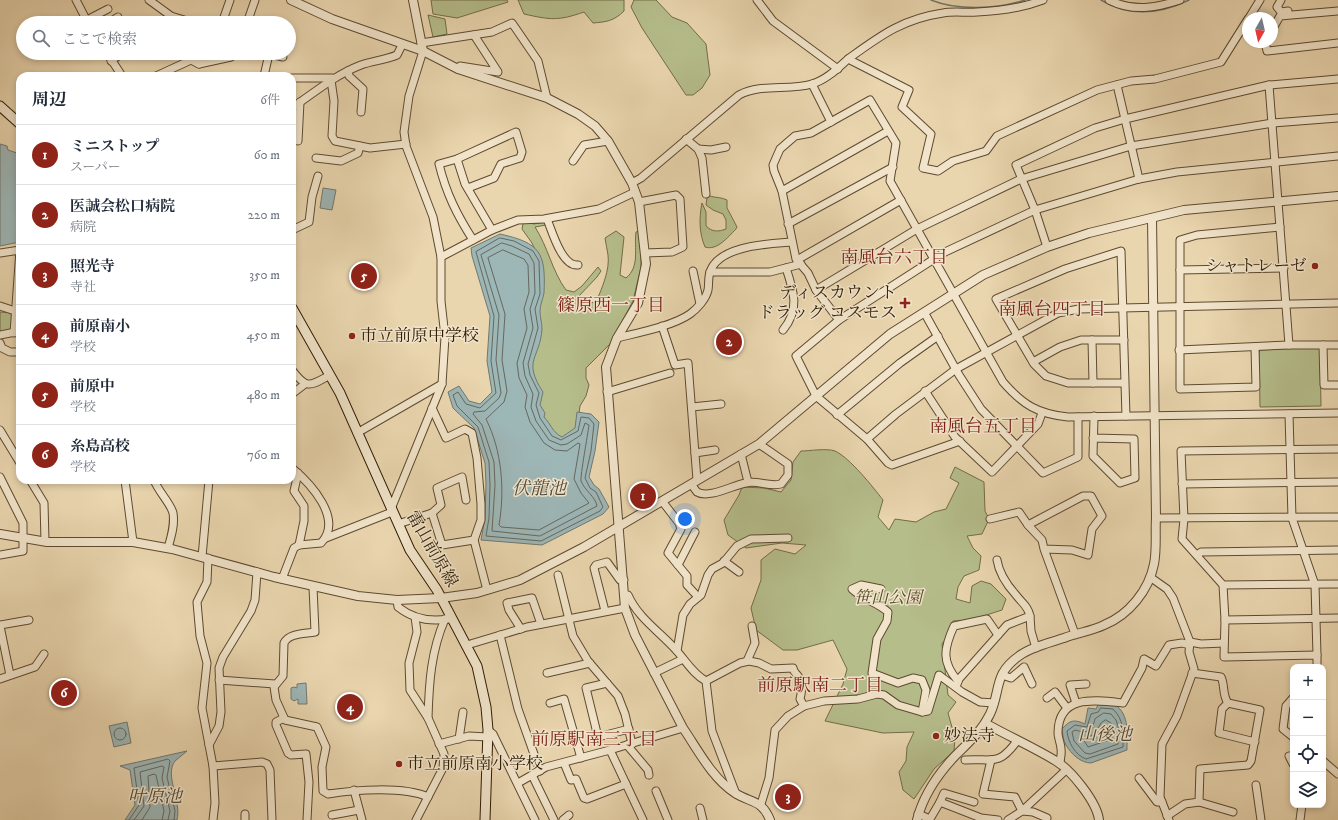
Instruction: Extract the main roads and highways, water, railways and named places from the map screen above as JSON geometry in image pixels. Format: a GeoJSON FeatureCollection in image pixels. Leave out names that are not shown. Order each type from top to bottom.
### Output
{"type":"FeatureCollection","features":[{"type":"Feature","properties":{"kind":"main road"},"geometry":{"type":"LineString","coordinates":[[0,107],[16,121]]}},
{"type":"Feature","properties":{"kind":"main road","name":"雷山前原線"},"geometry":{"type":"LineString","coordinates":[[296,316],[340,393],[410,550],[441,598],[449,619],[467,645],[477,666],[486,707],[488,733],[485,820]]}},
{"type":"Feature","properties":{"kind":"water"},"geometry":{"type":"Polygon","coordinates":[[[0,144],[7,146],[8,150],[16,153],[16,243],[0,246],[0,144]]]}},
{"type":"Feature","properties":{"kind":"water"},"geometry":{"type":"Polygon","coordinates":[[[323,188],[336,190],[332,210],[320,208],[323,188]]]}},
{"type":"Feature","properties":{"kind":"water","name":"伏龍池"},"geometry":{"type":"Polygon","coordinates":[[[500,234],[524,241],[538,252],[542,259],[544,268],[544,293],[540,311],[542,329],[541,339],[533,366],[537,381],[543,392],[540,405],[545,413],[544,417],[554,430],[562,437],[575,428],[577,412],[591,414],[599,422],[595,451],[589,477],[594,485],[599,489],[609,507],[603,514],[542,545],[481,540],[485,518],[485,463],[474,428],[453,408],[448,392],[459,386],[469,401],[480,404],[492,392],[487,361],[490,316],[471,248],[500,234]]]}},
{"type":"Feature","properties":{"kind":"water"},"geometry":{"type":"Polygon","coordinates":[[[306,683],[307,704],[298,704],[298,699],[294,701],[291,699],[291,688],[297,688],[297,684],[306,683]]]}},
{"type":"Feature","properties":{"kind":"water","name":"山後池"},"geometry":{"type":"Polygon","coordinates":[[[1099,703],[1109,703],[1115,705],[1123,714],[1127,726],[1127,750],[1091,763],[1087,763],[1073,755],[1064,742],[1062,729],[1072,721],[1078,721],[1085,724],[1088,708],[1096,709],[1099,703]]]}},
{"type":"Feature","properties":{"kind":"water"},"geometry":{"type":"Polygon","coordinates":[[[127,722],[131,743],[114,747],[109,726],[127,722]]]}},
{"type":"Feature","properties":{"kind":"water","name":"叶原池"},"geometry":{"type":"Polygon","coordinates":[[[187,751],[175,761],[172,767],[171,774],[178,813],[177,820],[125,820],[135,805],[130,770],[120,766],[187,751]]]}},
{"type":"Feature","properties":{"kind":"waterway"},"geometry":{"type":"LineString","coordinates":[[931,0],[953,6],[978,8],[1025,0]]}},
{"type":"Feature","properties":{"kind":"waterway"},"geometry":{"type":"LineString","coordinates":[[1101,0],[1122,9],[1145,12],[1156,11],[1178,5],[1189,0]]}},
{"type":"Feature","properties":{"kind":"place","name":"シャトレーゼ"},"geometry":{"type":"Point","coordinates":[1315,266]}},
{"type":"Feature","properties":{"kind":"place","name":"前原中"},"geometry":{"type":"Point","coordinates":[364,276]}},
{"type":"Feature","properties":{"kind":"place","name":"ディスカウント ドラッグ コスモス"},"geometry":{"type":"Point","coordinates":[905,303]}},
{"type":"Feature","properties":{"kind":"place","name":"市立前原中学校"},"geometry":{"type":"Point","coordinates":[352,336]}},
{"type":"Feature","properties":{"kind":"place","name":"医誠会松口病院"},"geometry":{"type":"Point","coordinates":[729,342]}},
{"type":"Feature","properties":{"kind":"place","name":"ミニストップ"},"geometry":{"type":"Point","coordinates":[643,496]}},
{"type":"Feature","properties":{"kind":"place","name":"糸島高校"},"geometry":{"type":"Point","coordinates":[64,693]}},
{"type":"Feature","properties":{"kind":"place","name":"前原南小"},"geometry":{"type":"Point","coordinates":[350,707]}},
{"type":"Feature","properties":{"kind":"place","name":"妙法寺"},"geometry":{"type":"Point","coordinates":[936,736]}},
{"type":"Feature","properties":{"kind":"place","name":"市立前原南小学校"},"geometry":{"type":"Point","coordinates":[399,764]}},
{"type":"Feature","properties":{"kind":"place","name":"照光寺"},"geometry":{"type":"Point","coordinates":[788,797]}},
{"type":"Feature","properties":{"kind":"district","name":"南風台六丁目"},"geometry":{"type":"Point","coordinates":[894,258]}},
{"type":"Feature","properties":{"kind":"district","name":"篠原西一丁目"},"geometry":{"type":"Point","coordinates":[611,306]}},
{"type":"Feature","properties":{"kind":"district","name":"南風台四丁目"},"geometry":{"type":"Point","coordinates":[1052,310]}},
{"type":"Feature","properties":{"kind":"district","name":"南風台五丁目"},"geometry":{"type":"Point","coordinates":[983,427]}},
{"type":"Feature","properties":{"kind":"district","name":"前原駅南二丁目"},"geometry":{"type":"Point","coordinates":[820,686]}},
{"type":"Feature","properties":{"kind":"district","name":"前原駅南三丁目"},"geometry":{"type":"Point","coordinates":[594,740]}},
{"type":"Feature","properties":{"kind":"park label","name":"笹山公園"},"geometry":{"type":"Point","coordinates":[888,598]}}]}
